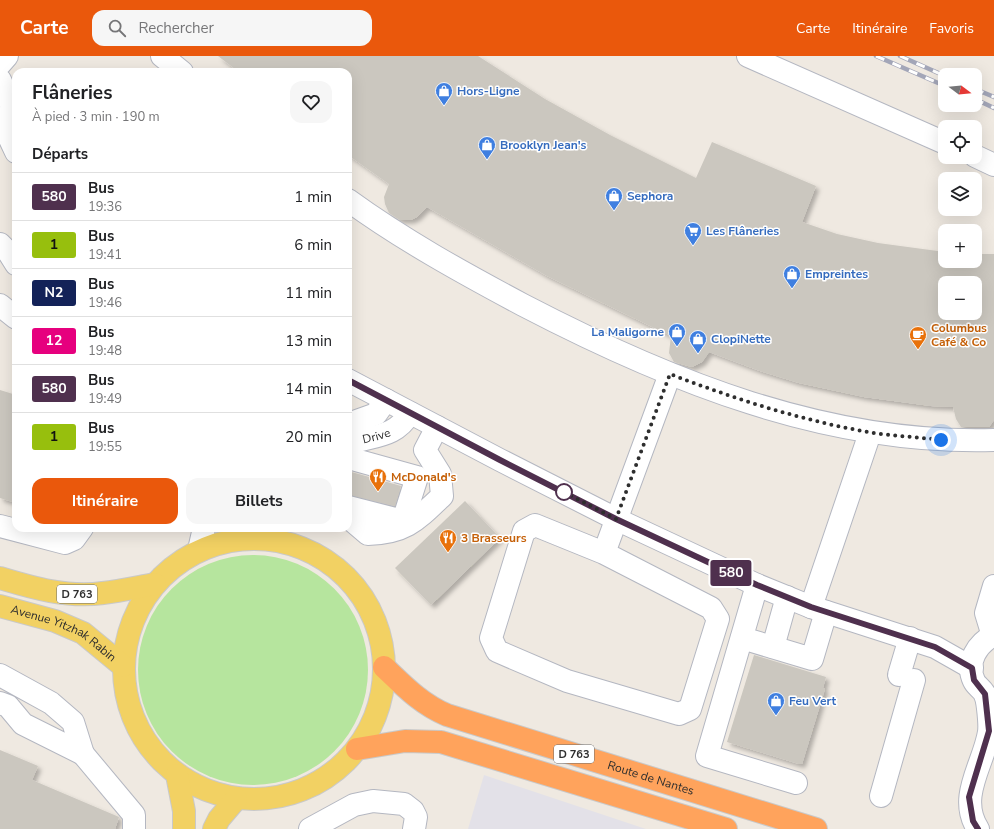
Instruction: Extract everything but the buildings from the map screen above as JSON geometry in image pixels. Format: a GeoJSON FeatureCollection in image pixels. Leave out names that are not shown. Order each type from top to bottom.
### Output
{"type":"FeatureCollection","features":[{"type":"Feature","properties":{"kind":"highway","name":"Route de Nantes"},"geometry":{"type":"LineString","coordinates":[[384,667],[414,697],[430,708],[816,829]]}},
{"type":"Feature","properties":{"kind":"highway","name":"D 763"},"geometry":{"type":"LineString","coordinates":[[357,749],[405,741],[441,742],[457,745],[726,829]]}},
{"type":"Feature","properties":{"kind":"main road"},"geometry":{"type":"LineString","coordinates":[[267,534],[315,554],[339,570],[363,598],[378,631],[384,667],[382,688],[378,710],[369,730],[357,749],[333,773],[304,790],[271,799],[236,799],[205,791],[177,775],[147,745],[129,708],[123,666],[132,622],[155,584],[175,565],[199,550],[236,540],[267,534]]}},
{"type":"Feature","properties":{"kind":"main road","name":"D 763"},"geometry":{"type":"LineString","coordinates":[[0,578],[38,589],[74,594],[102,594],[155,584]]}},
{"type":"Feature","properties":{"kind":"main road","name":"Avenue Yitzhak Rabin"},"geometry":{"type":"LineString","coordinates":[[0,606],[55,621],[83,633],[123,666]]}},
{"type":"Feature","properties":{"kind":"main road"},"geometry":{"type":"LineString","coordinates":[[177,775],[184,811],[184,829]]}},
{"type":"Feature","properties":{"kind":"main road"},"geometry":{"type":"LineString","coordinates":[[214,829],[219,819],[236,799]]}},
{"type":"Feature","properties":{"kind":"street"},"geometry":{"type":"LineString","coordinates":[[0,64],[7,56]]}},
{"type":"Feature","properties":{"kind":"street"},"geometry":{"type":"LineString","coordinates":[[162,56],[177,68]]}},
{"type":"Feature","properties":{"kind":"street"},"geometry":{"type":"LineString","coordinates":[[748,56],[938,140]]}},
{"type":"Feature","properties":{"kind":"street"},"geometry":{"type":"LineString","coordinates":[[0,80],[12,106]]}},
{"type":"Feature","properties":{"kind":"street"},"geometry":{"type":"LineString","coordinates":[[0,118],[12,144]]}},
{"type":"Feature","properties":{"kind":"street"},"geometry":{"type":"LineString","coordinates":[[982,159],[994,165]]}},
{"type":"Feature","properties":{"kind":"street"},"geometry":{"type":"LineString","coordinates":[[352,203],[368,215],[479,282],[592,340],[670,374],[721,393],[789,415],[870,433],[955,441],[994,440]]}},
{"type":"Feature","properties":{"kind":"street"},"geometry":{"type":"LineString","coordinates":[[0,233],[12,235]]}},
{"type":"Feature","properties":{"kind":"street"},"geometry":{"type":"LineString","coordinates":[[0,244],[12,258]]}},
{"type":"Feature","properties":{"kind":"street"},"geometry":{"type":"LineString","coordinates":[[0,305],[12,315]]}},
{"type":"Feature","properties":{"kind":"street"},"geometry":{"type":"LineString","coordinates":[[604,553],[670,374]]}},
{"type":"Feature","properties":{"kind":"street"},"geometry":{"type":"LineString","coordinates":[[352,386],[386,400],[616,519],[757,585],[819,610],[935,647],[982,649]]}},
{"type":"Feature","properties":{"kind":"street"},"geometry":{"type":"LineString","coordinates":[[352,423],[376,414],[386,400]]}},
{"type":"Feature","properties":{"kind":"street","name":"Drive"},"geometry":{"type":"LineString","coordinates":[[352,447],[354,442],[396,430],[403,424],[410,413]]}},
{"type":"Feature","properties":{"kind":"street"},"geometry":{"type":"LineString","coordinates":[[352,520],[368,534],[388,534],[416,521],[442,496],[440,474],[425,450],[437,427]]}},
{"type":"Feature","properties":{"kind":"street"},"geometry":{"type":"LineString","coordinates":[[742,638],[812,659],[819,610],[870,433]]}},
{"type":"Feature","properties":{"kind":"street","name":"Drive"},"geometry":{"type":"LineString","coordinates":[[352,459],[417,477],[403,521],[352,508]]}},
{"type":"Feature","properties":{"kind":"street"},"geometry":{"type":"LineString","coordinates":[[535,525],[604,553],[711,608],[718,619],[690,709],[679,714],[607,694],[567,681],[497,651],[491,638],[524,531],[535,525]]}},
{"type":"Feature","properties":{"kind":"street"},"geometry":{"type":"LineString","coordinates":[[0,526],[12,529]]}},
{"type":"Feature","properties":{"kind":"street"},"geometry":{"type":"LineString","coordinates":[[23,532],[65,543],[74,539],[79,532]]}},
{"type":"Feature","properties":{"kind":"street"},"geometry":{"type":"LineString","coordinates":[[199,550],[203,532]]}},
{"type":"Feature","properties":{"kind":"street"},"geometry":{"type":"LineString","coordinates":[[0,574],[38,589]]}},
{"type":"Feature","properties":{"kind":"street"},"geometry":{"type":"LineString","coordinates":[[757,585],[707,756],[796,783]]}},
{"type":"Feature","properties":{"kind":"street"},"geometry":{"type":"LineString","coordinates":[[978,829],[973,821],[969,797],[991,727],[990,696],[974,680],[982,649],[986,614],[994,586]]}},
{"type":"Feature","properties":{"kind":"street"},"geometry":{"type":"LineString","coordinates":[[773,647],[787,597]]}},
{"type":"Feature","properties":{"kind":"street"},"geometry":{"type":"LineString","coordinates":[[881,796],[907,678],[910,638]]}},
{"type":"Feature","properties":{"kind":"street"},"geometry":{"type":"LineString","coordinates":[[0,675],[51,703],[73,722],[83,754],[134,815],[134,829]]}},
{"type":"Feature","properties":{"kind":"street"},"geometry":{"type":"LineString","coordinates":[[26,689],[7,708],[23,724],[83,754]]}},
{"type":"Feature","properties":{"kind":"street"},"geometry":{"type":"LineString","coordinates":[[310,829],[354,805],[373,801],[404,804],[414,812],[416,817],[414,829]]}},
{"type":"Feature","properties":{"kind":"shaded area"},"geometry":{"type":"Polygon","coordinates":[[[484,775],[646,829],[468,829],[484,775]]]}},
{"type":"Feature","properties":{"kind":"green space"},"geometry":{"type":"Polygon","coordinates":[[[253,555],[286,560],[297,564],[326,581],[342,597],[354,616],[363,637],[368,670],[363,703],[359,714],[342,743],[326,759],[307,771],[286,780],[253,785],[220,780],[209,776],[180,759],[164,743],[152,724],[143,703],[138,670],[143,637],[147,626],[164,597],[180,581],[199,569],[220,560],[253,555]]]}},
{"type":"Feature","properties":{"kind":"railway"},"geometry":{"type":"LineString","coordinates":[[876,56],[938,83]]}},
{"type":"Feature","properties":{"kind":"railway"},"geometry":{"type":"LineString","coordinates":[[900,56],[938,73]]}},
{"type":"Feature","properties":{"kind":"railway"},"geometry":{"type":"LineString","coordinates":[[982,92],[994,97]]}},
{"type":"Feature","properties":{"kind":"railway"},"geometry":{"type":"LineString","coordinates":[[982,102],[994,108]]}},
{"type":"Feature","properties":{"kind":"bus line","name":"580"},"geometry":{"type":"LineString","coordinates":[[352,382],[454,437],[616,519],[757,585],[811,607],[935,647],[972,668],[974,680],[985,694],[989,731],[969,797],[973,821],[978,829]]}},
{"type":"Feature","properties":{"kind":"place","name":"Hors-Ligne"},"geometry":{"type":"Point","coordinates":[444,106]}},
{"type":"Feature","properties":{"kind":"place","name":"Brooklyn Jean's"},"geometry":{"type":"Point","coordinates":[487,160]}},
{"type":"Feature","properties":{"kind":"place","name":"Sephora"},"geometry":{"type":"Point","coordinates":[614,211]}},
{"type":"Feature","properties":{"kind":"place","name":"Les Flâneries"},"geometry":{"type":"Point","coordinates":[693,246]}},
{"type":"Feature","properties":{"kind":"place","name":"Empreintes"},"geometry":{"type":"Point","coordinates":[792,289]}},
{"type":"Feature","properties":{"kind":"place","name":"La Maligorne"},"geometry":{"type":"Point","coordinates":[677,347]}},
{"type":"Feature","properties":{"kind":"place","name":"Columbus Café & Co"},"geometry":{"type":"Point","coordinates":[918,350]}},
{"type":"Feature","properties":{"kind":"place","name":"ClopiNette"},"geometry":{"type":"Point","coordinates":[698,354]}},
{"type":"Feature","properties":{"kind":"place","name":"McDonald's"},"geometry":{"type":"Point","coordinates":[378,492]}},
{"type":"Feature","properties":{"kind":"place","name":"3 Brasseurs"},"geometry":{"type":"Point","coordinates":[448,553]}},
{"type":"Feature","properties":{"kind":"place","name":"Feu Vert"},"geometry":{"type":"Point","coordinates":[776,716]}},
{"type":"Feature","properties":{"kind":"route"},"geometry":{"type":"LineString","coordinates":[[564,492],[558,489],[616,519],[670,374],[708,389],[789,415],[870,433],[941,440]]}}]}
